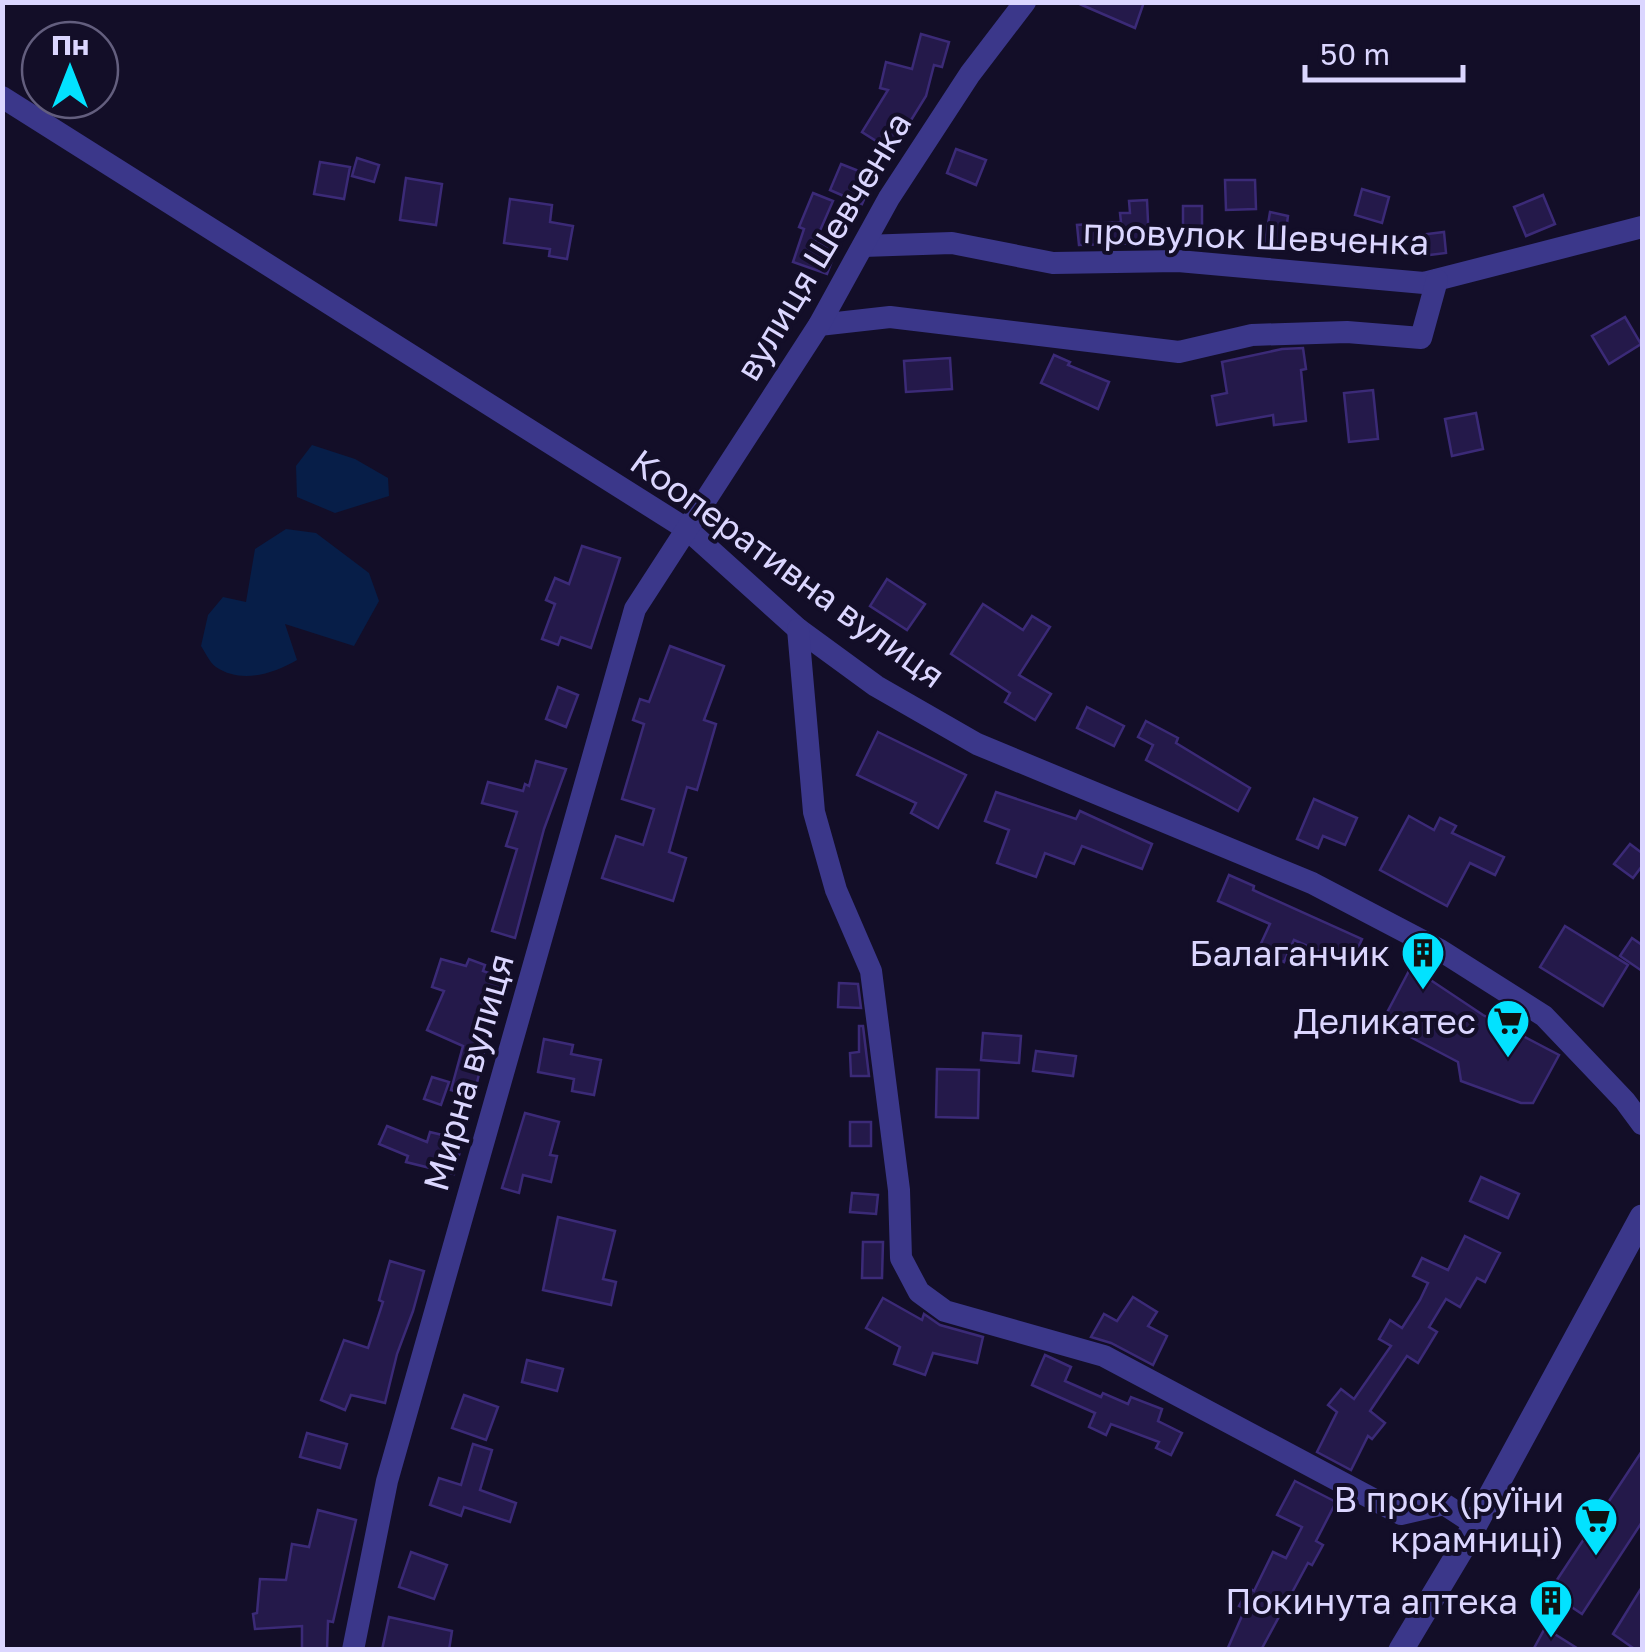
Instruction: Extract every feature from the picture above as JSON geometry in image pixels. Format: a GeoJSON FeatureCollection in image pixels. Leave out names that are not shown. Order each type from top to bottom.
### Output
{"type":"FeatureCollection","features":[{"type":"Feature","properties":{"kind":"street","name":"вулиця Шевченка"},"geometry":{"type":"LineString","coordinates":[[688,530],[819,325],[889,198],[970,74],[1025,2]]}},
{"type":"Feature","properties":{"kind":"street","name":"Кооперативна вулиця"},"geometry":{"type":"LineString","coordinates":[[2,96],[688,530],[798,629],[876,686],[977,744],[1312,883],[1440,950],[1544,1016],[1642,1124]]}},
{"type":"Feature","properties":{"kind":"street","name":"провулок Шевченка"},"geometry":{"type":"LineString","coordinates":[[863,246],[952,243],[1053,263],[1178,261],[1424,282],[1642,227]]}},
{"type":"Feature","properties":{"kind":"street"},"geometry":{"type":"LineString","coordinates":[[819,325],[890,318],[1179,352],[1252,335],[1348,332],[1421,338],[1437,280]]}},
{"type":"Feature","properties":{"kind":"street","name":"Мирна вулиця"},"geometry":{"type":"LineString","coordinates":[[353,1650],[387,1481],[635,610],[688,530]]}},
{"type":"Feature","properties":{"kind":"street"},"geometry":{"type":"LineString","coordinates":[[798,629],[814,812],[836,890],[871,971],[898,1187],[901,1258],[919,1292],[945,1310],[1104,1356],[1401,1514],[1444,1504],[1476,1525]]}},
{"type":"Feature","properties":{"kind":"street"},"geometry":{"type":"LineString","coordinates":[[1401,1650],[1476,1525],[1642,1217]]}},
{"type":"Feature","properties":{"kind":"water"},"geometry":{"type":"Polygon","coordinates":[[[312,445],[355,459],[388,478],[389,496],[335,513],[297,497],[296,466],[312,445]]]}},
{"type":"Feature","properties":{"kind":"water"},"geometry":{"type":"Polygon","coordinates":[[[286,529],[316,533],[369,573],[379,601],[354,646],[285,624],[297,660],[257,675],[226,672],[214,665],[201,646],[208,615],[223,597],[246,602],[255,549],[286,529]]]}},
{"type":"Feature","properties":{"kind":"building"},"geometry":{"type":"Polygon","coordinates":[[[1075,2],[1144,2],[1135,28],[1075,2]]]}},
{"type":"Feature","properties":{"kind":"building"},"geometry":{"type":"Polygon","coordinates":[[[921,34],[949,42],[942,67],[934,65],[926,96],[892,151],[862,132],[888,90],[880,88],[886,62],[912,69],[921,34]]]}},
{"type":"Feature","properties":{"kind":"building"},"geometry":{"type":"Polygon","coordinates":[[[956,149],[986,160],[976,185],[947,173],[956,149]]]}},
{"type":"Feature","properties":{"kind":"building"},"geometry":{"type":"Polygon","coordinates":[[[357,158],[379,165],[374,182],[352,176],[357,158]]]}},
{"type":"Feature","properties":{"kind":"building"},"geometry":{"type":"Polygon","coordinates":[[[320,162],[350,167],[344,199],[314,194],[320,162]]]}},
{"type":"Feature","properties":{"kind":"building"},"geometry":{"type":"Polygon","coordinates":[[[841,164],[874,177],[862,204],[830,190],[841,164]]]}},
{"type":"Feature","properties":{"kind":"building"},"geometry":{"type":"Polygon","coordinates":[[[406,178],[442,184],[436,225],[400,220],[406,178]]]}},
{"type":"Feature","properties":{"kind":"building"},"geometry":{"type":"Polygon","coordinates":[[[1225,180],[1255,180],[1256,209],[1226,210],[1225,180]]]}},
{"type":"Feature","properties":{"kind":"building"},"geometry":{"type":"Polygon","coordinates":[[[1362,189],[1389,197],[1382,223],[1355,215],[1362,189]]]}},
{"type":"Feature","properties":{"kind":"building"},"geometry":{"type":"Polygon","coordinates":[[[813,193],[833,201],[815,242],[836,250],[827,274],[793,262],[804,229],[799,227],[813,193]]]}},
{"type":"Feature","properties":{"kind":"building"},"geometry":{"type":"Polygon","coordinates":[[[1543,195],[1555,224],[1526,236],[1514,207],[1543,195]]]}},
{"type":"Feature","properties":{"kind":"building"},"geometry":{"type":"Polygon","coordinates":[[[510,199],[552,205],[550,222],[573,226],[567,259],[549,256],[550,249],[504,243],[510,199]]]}},
{"type":"Feature","properties":{"kind":"building"},"geometry":{"type":"Polygon","coordinates":[[[1147,200],[1149,243],[1079,245],[1077,225],[1121,222],[1120,213],[1130,213],[1129,201],[1147,200]]]}},
{"type":"Feature","properties":{"kind":"building"},"geometry":{"type":"Polygon","coordinates":[[[1183,206],[1202,206],[1202,232],[1183,232],[1183,206]]]}},
{"type":"Feature","properties":{"kind":"building"},"geometry":{"type":"Polygon","coordinates":[[[1270,212],[1288,216],[1284,245],[1265,242],[1270,212]]]}},
{"type":"Feature","properties":{"kind":"building"},"geometry":{"type":"Polygon","coordinates":[[[1444,232],[1446,253],[1421,256],[1419,235],[1444,232]]]}},
{"type":"Feature","properties":{"kind":"building"},"geometry":{"type":"Polygon","coordinates":[[[1625,317],[1641,344],[1609,364],[1592,336],[1625,317]]]}},
{"type":"Feature","properties":{"kind":"building"},"geometry":{"type":"Polygon","coordinates":[[[1303,348],[1306,421],[1274,425],[1273,415],[1217,425],[1212,396],[1227,393],[1222,362],[1303,348]]]}},
{"type":"Feature","properties":{"kind":"building"},"geometry":{"type":"Polygon","coordinates":[[[1054,355],[1109,382],[1098,409],[1041,383],[1054,355]]]}},
{"type":"Feature","properties":{"kind":"building"},"geometry":{"type":"Polygon","coordinates":[[[950,358],[952,389],[906,392],[904,361],[950,358]]]}},
{"type":"Feature","properties":{"kind":"building"},"geometry":{"type":"Polygon","coordinates":[[[1373,390],[1378,439],[1349,442],[1344,393],[1373,390]]]}},
{"type":"Feature","properties":{"kind":"building"},"geometry":{"type":"Polygon","coordinates":[[[1476,413],[1483,449],[1452,456],[1445,419],[1476,413]]]}},
{"type":"Feature","properties":{"kind":"building"},"geometry":{"type":"Polygon","coordinates":[[[582,546],[620,558],[591,648],[561,637],[558,645],[542,639],[555,604],[546,600],[555,578],[569,584],[582,546]]]}},
{"type":"Feature","properties":{"kind":"building"},"geometry":{"type":"Polygon","coordinates":[[[887,579],[925,604],[907,630],[870,606],[887,579]]]}},
{"type":"Feature","properties":{"kind":"building"},"geometry":{"type":"Polygon","coordinates":[[[983,604],[1023,630],[1032,616],[1050,627],[1019,675],[1051,694],[1035,720],[1005,702],[1010,693],[951,654],[983,604]]]}},
{"type":"Feature","properties":{"kind":"building"},"geometry":{"type":"Polygon","coordinates":[[[670,646],[724,666],[704,720],[716,724],[697,790],[687,787],[669,852],[686,858],[673,901],[602,878],[616,836],[643,845],[654,809],[622,799],[644,724],[633,720],[640,699],[649,702],[670,646]]]}},
{"type":"Feature","properties":{"kind":"building"},"geometry":{"type":"Polygon","coordinates":[[[558,687],[578,695],[566,727],[546,719],[558,687]]]}},
{"type":"Feature","properties":{"kind":"building"},"geometry":{"type":"Polygon","coordinates":[[[1087,707],[1124,726],[1114,746],[1077,728],[1087,707]]]}},
{"type":"Feature","properties":{"kind":"building"},"geometry":{"type":"Polygon","coordinates":[[[1146,721],[1178,738],[1176,743],[1250,788],[1238,811],[1146,760],[1153,745],[1138,737],[1146,721]]]}},
{"type":"Feature","properties":{"kind":"building"},"geometry":{"type":"Polygon","coordinates":[[[878,732],[966,775],[938,828],[911,813],[916,803],[857,775],[878,732]]]}},
{"type":"Feature","properties":{"kind":"building"},"geometry":{"type":"Polygon","coordinates":[[[536,761],[566,769],[544,829],[515,938],[492,931],[517,849],[506,846],[517,812],[482,803],[488,782],[523,791],[525,784],[529,786],[536,761]]]}},
{"type":"Feature","properties":{"kind":"building"},"geometry":{"type":"Polygon","coordinates":[[[996,792],[1076,819],[1080,811],[1152,844],[1142,869],[1082,846],[1074,864],[1045,853],[1036,877],[997,863],[1009,830],[985,821],[996,792]]]}},
{"type":"Feature","properties":{"kind":"building"},"geometry":{"type":"Polygon","coordinates":[[[1314,799],[1357,818],[1345,845],[1323,836],[1318,848],[1297,839],[1314,799]]]}},
{"type":"Feature","properties":{"kind":"building"},"geometry":{"type":"Polygon","coordinates":[[[1409,816],[1434,830],[1440,818],[1456,826],[1452,833],[1504,857],[1495,875],[1470,863],[1447,906],[1380,870],[1409,816]]]}},
{"type":"Feature","properties":{"kind":"building"},"geometry":{"type":"Polygon","coordinates":[[[1630,844],[1642,853],[1642,866],[1633,878],[1614,864],[1630,844]]]}},
{"type":"Feature","properties":{"kind":"building"},"geometry":{"type":"Polygon","coordinates":[[[1229,875],[1254,886],[1253,890],[1362,939],[1350,965],[1294,940],[1284,962],[1258,950],[1270,924],[1218,901],[1229,875]]]}},
{"type":"Feature","properties":{"kind":"building"},"geometry":{"type":"Polygon","coordinates":[[[1565,926],[1628,965],[1603,1006],[1540,967],[1565,926]]]}},
{"type":"Feature","properties":{"kind":"building"},"geometry":{"type":"Polygon","coordinates":[[[1632,938],[1642,945],[1642,971],[1620,956],[1632,938]]]}},
{"type":"Feature","properties":{"kind":"building"},"geometry":{"type":"Polygon","coordinates":[[[441,959],[466,966],[469,959],[485,965],[483,971],[508,980],[497,1009],[494,1008],[474,1096],[451,1090],[463,1046],[427,1030],[444,991],[432,987],[441,959]]]}},
{"type":"Feature","properties":{"kind":"building"},"geometry":{"type":"Polygon","coordinates":[[[1411,967],[1483,1015],[1559,1055],[1533,1103],[1521,1103],[1461,1081],[1458,1062],[1382,1022],[1411,967]]]}},
{"type":"Feature","properties":{"kind":"building"},"geometry":{"type":"Polygon","coordinates":[[[839,983],[858,984],[861,1008],[838,1007],[839,983]]]}},
{"type":"Feature","properties":{"kind":"building"},"geometry":{"type":"Polygon","coordinates":[[[859,1026],[863,1026],[869,1076],[851,1076],[850,1053],[859,1052],[859,1026]]]}},
{"type":"Feature","properties":{"kind":"building"},"geometry":{"type":"Polygon","coordinates":[[[983,1033],[1021,1036],[1019,1063],[981,1060],[983,1033]]]}},
{"type":"Feature","properties":{"kind":"building"},"geometry":{"type":"Polygon","coordinates":[[[544,1039],[573,1045],[571,1054],[601,1060],[594,1095],[572,1091],[574,1079],[538,1072],[544,1039]]]}},
{"type":"Feature","properties":{"kind":"building"},"geometry":{"type":"Polygon","coordinates":[[[1036,1051],[1076,1056],[1073,1076],[1033,1071],[1036,1051]]]}},
{"type":"Feature","properties":{"kind":"building"},"geometry":{"type":"Polygon","coordinates":[[[937,1069],[979,1070],[978,1118],[936,1117],[937,1069]]]}},
{"type":"Feature","properties":{"kind":"building"},"geometry":{"type":"Polygon","coordinates":[[[432,1077],[449,1082],[441,1105],[424,1099],[432,1077]]]}},
{"type":"Feature","properties":{"kind":"building"},"geometry":{"type":"Polygon","coordinates":[[[525,1113],[559,1122],[550,1155],[557,1156],[551,1182],[523,1175],[519,1193],[502,1188],[525,1113]]]}},
{"type":"Feature","properties":{"kind":"building"},"geometry":{"type":"Polygon","coordinates":[[[850,1122],[871,1122],[871,1146],[850,1146],[850,1122]]]}},
{"type":"Feature","properties":{"kind":"building"},"geometry":{"type":"Polygon","coordinates":[[[387,1126],[427,1142],[430,1132],[463,1140],[454,1174],[406,1162],[408,1156],[379,1144],[387,1126]]]}},
{"type":"Feature","properties":{"kind":"building"},"geometry":{"type":"Polygon","coordinates":[[[1481,1177],[1519,1194],[1508,1218],[1470,1201],[1481,1177]]]}},
{"type":"Feature","properties":{"kind":"building"},"geometry":{"type":"Polygon","coordinates":[[[852,1193],[878,1195],[876,1214],[850,1212],[852,1193]]]}},
{"type":"Feature","properties":{"kind":"building"},"geometry":{"type":"Polygon","coordinates":[[[558,1217],[615,1231],[603,1279],[616,1282],[611,1305],[543,1290],[558,1217]]]}},
{"type":"Feature","properties":{"kind":"building"},"geometry":{"type":"Polygon","coordinates":[[[1465,1236],[1500,1253],[1485,1282],[1477,1278],[1460,1307],[1446,1299],[1429,1327],[1437,1332],[1418,1363],[1407,1356],[1370,1411],[1385,1423],[1372,1439],[1368,1436],[1351,1470],[1317,1452],[1337,1412],[1328,1405],[1341,1389],[1354,1399],[1391,1346],[1379,1339],[1390,1320],[1402,1328],[1420,1300],[1428,1283],[1413,1276],[1422,1258],[1448,1270],[1465,1236]]]}},
{"type":"Feature","properties":{"kind":"building"},"geometry":{"type":"Polygon","coordinates":[[[863,1242],[883,1242],[882,1278],[862,1278],[863,1242]]]}},
{"type":"Feature","properties":{"kind":"building"},"geometry":{"type":"Polygon","coordinates":[[[390,1261],[424,1271],[413,1311],[385,1403],[351,1395],[345,1410],[321,1400],[344,1340],[368,1348],[383,1302],[379,1300],[390,1261]]]}},
{"type":"Feature","properties":{"kind":"building"},"geometry":{"type":"Polygon","coordinates":[[[1133,1297],[1157,1312],[1148,1326],[1167,1336],[1153,1365],[1091,1337],[1104,1314],[1117,1321],[1133,1297]]]}},
{"type":"Feature","properties":{"kind":"building"},"geometry":{"type":"Polygon","coordinates":[[[883,1298],[922,1320],[924,1314],[940,1325],[983,1337],[977,1363],[933,1353],[925,1375],[894,1364],[900,1347],[866,1328],[883,1298]]]}},
{"type":"Feature","properties":{"kind":"building"},"geometry":{"type":"Polygon","coordinates":[[[1045,1355],[1071,1367],[1065,1381],[1101,1397],[1103,1393],[1128,1404],[1131,1397],[1162,1409],[1158,1421],[1182,1433],[1171,1455],[1156,1448],[1159,1442],[1111,1424],[1106,1435],[1089,1427],[1095,1413],[1032,1385],[1045,1355]]]}},
{"type":"Feature","properties":{"kind":"building"},"geometry":{"type":"Polygon","coordinates":[[[527,1360],[563,1369],[557,1391],[522,1382],[527,1360]]]}},
{"type":"Feature","properties":{"kind":"building"},"geometry":{"type":"Polygon","coordinates":[[[464,1395],[498,1407],[486,1440],[452,1428],[464,1395]]]}},
{"type":"Feature","properties":{"kind":"building"},"geometry":{"type":"Polygon","coordinates":[[[307,1433],[347,1444],[340,1468],[300,1457],[307,1433]]]}},
{"type":"Feature","properties":{"kind":"building"},"geometry":{"type":"Polygon","coordinates":[[[473,1444],[492,1450],[480,1490],[516,1503],[510,1522],[464,1507],[461,1516],[430,1505],[439,1478],[461,1485],[473,1444]]]}},
{"type":"Feature","properties":{"kind":"building","name":"В прок (руїни крамниці)"},"geometry":{"type":"Polygon","coordinates":[[[1642,1451],[1642,1522],[1582,1614],[1549,1592],[1642,1451]]]}},
{"type":"Feature","properties":{"kind":"building"},"geometry":{"type":"Polygon","coordinates":[[[1295,1481],[1336,1502],[1316,1541],[1323,1545],[1312,1565],[1308,1563],[1261,1650],[1227,1650],[1245,1609],[1239,1606],[1249,1588],[1254,1591],[1273,1552],[1286,1558],[1302,1527],[1277,1515],[1295,1481]]]}},
{"type":"Feature","properties":{"kind":"building"},"geometry":{"type":"Polygon","coordinates":[[[318,1510],[356,1520],[333,1622],[328,1621],[327,1650],[302,1650],[302,1626],[255,1629],[253,1614],[257,1613],[260,1579],[286,1580],[292,1544],[309,1547],[318,1510]]]}},
{"type":"Feature","properties":{"kind":"building"},"geometry":{"type":"Polygon","coordinates":[[[411,1552],[447,1565],[434,1599],[399,1587],[411,1552]]]}},
{"type":"Feature","properties":{"kind":"building"},"geometry":{"type":"Polygon","coordinates":[[[1642,1587],[1642,1650],[1636,1650],[1613,1634],[1642,1587]]]}},
{"type":"Feature","properties":{"kind":"building"},"geometry":{"type":"Polygon","coordinates":[[[389,1617],[452,1631],[449,1650],[382,1650],[389,1617]]]}},
{"type":"Feature","properties":{"kind":"building","name":"Покинута аптека"},"geometry":{"type":"Polygon","coordinates":[[[1545,1628],[1580,1650],[1533,1650],[1545,1628]]]}},
{"type":"Feature","properties":{"kind":"place","name":"Балаганчик"},"geometry":{"type":"Point","coordinates":[1423,991]}},
{"type":"Feature","properties":{"kind":"place","name":"Деликатес"},"geometry":{"type":"Point","coordinates":[1508,1059]}},
{"type":"Feature","properties":{"kind":"place","name":"В прок (руїни крамниці)"},"geometry":{"type":"Point","coordinates":[1596,1557]}},
{"type":"Feature","properties":{"kind":"place","name":"Покинута аптека"},"geometry":{"type":"Point","coordinates":[1551,1639]}}]}
